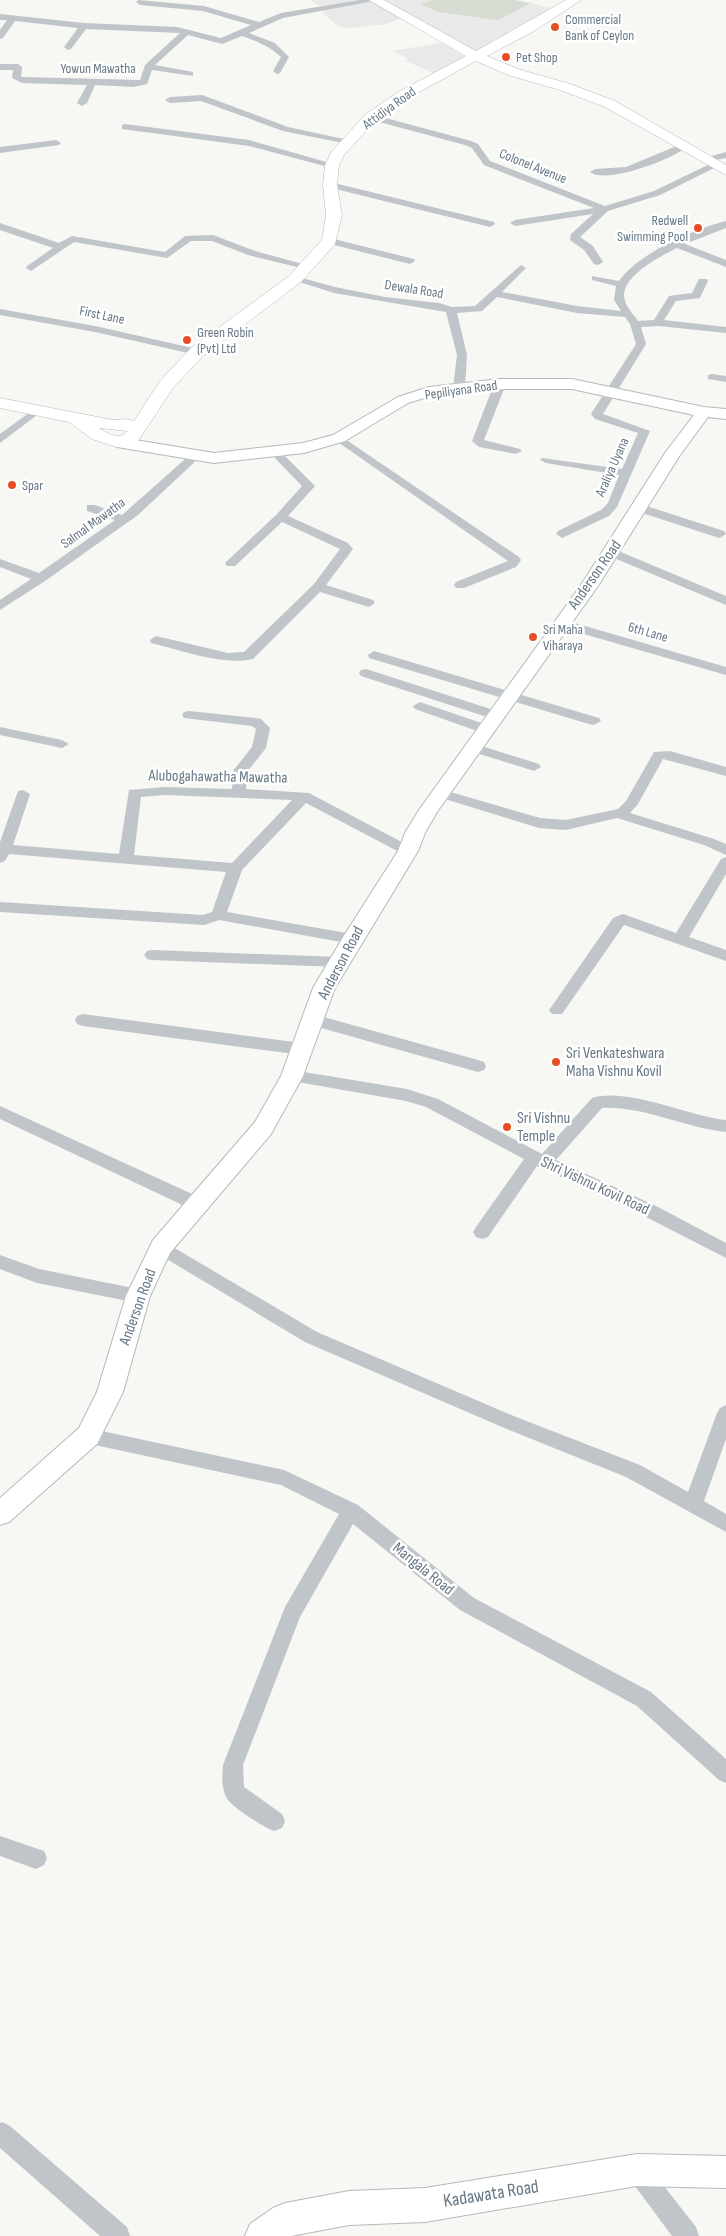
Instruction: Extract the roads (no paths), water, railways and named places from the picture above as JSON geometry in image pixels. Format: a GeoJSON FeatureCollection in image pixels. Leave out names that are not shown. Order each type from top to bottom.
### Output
{"type":"FeatureCollection","features":[{"type":"Feature","properties":{"kind":"main road"},"geometry":{"type":"LineString","coordinates":[[375,0],[476,56],[513,72],[565,87],[610,104],[715,165]]}},
{"type":"Feature","properties":{"kind":"main road","name":"Attidiya Road"},"geometry":{"type":"LineString","coordinates":[[330,240],[334,215],[330,185],[332,165],[348,141],[371,117],[404,94],[575,0]]}},
{"type":"Feature","properties":{"kind":"main road"},"geometry":{"type":"LineString","coordinates":[[113,432],[125,441],[135,436],[166,385],[197,352],[300,272],[330,240]]}},
{"type":"Feature","properties":{"kind":"main road","name":"Pepiliyana Road"},"geometry":{"type":"LineString","coordinates":[[177,451],[214,458],[304,448],[339,438],[403,400],[429,392],[500,384],[563,384],[612,391],[704,412],[726,414]]}},
{"type":"Feature","properties":{"kind":"main road"},"geometry":{"type":"LineString","coordinates":[[113,432],[156,400]]}},
{"type":"Feature","properties":{"kind":"main road"},"geometry":{"type":"LineString","coordinates":[[0,403],[75,418],[113,432],[177,451]]}},
{"type":"Feature","properties":{"kind":"main road","name":"Anderson Road"},"geometry":{"type":"LineString","coordinates":[[0,1514],[88,1436],[110,1392],[138,1296],[161,1247],[263,1128],[292,1076],[324,988],[352,939],[408,851],[415,833],[472,747],[511,696],[611,552],[673,453],[704,412]]}},
{"type":"Feature","properties":{"kind":"main road"},"geometry":{"type":"LineString","coordinates":[[137,431],[177,451]]}},
{"type":"Feature","properties":{"kind":"main road","name":"Kadawata Road"},"geometry":{"type":"LineString","coordinates":[[262,2236],[284,2220],[349,2208],[425,2205],[637,2170],[726,2172]]}},
{"type":"Feature","properties":{"kind":"street"},"geometry":{"type":"LineString","coordinates":[[0,17],[84,26],[186,32],[222,41],[286,14],[375,0]]}},
{"type":"Feature","properties":{"kind":"street"},"geometry":{"type":"LineString","coordinates":[[140,2],[204,9],[259,25]]}},
{"type":"Feature","properties":{"kind":"street"},"geometry":{"type":"LineString","coordinates":[[0,36],[12,18]]}},
{"type":"Feature","properties":{"kind":"street"},"geometry":{"type":"LineString","coordinates":[[68,47],[84,26]]}},
{"type":"Feature","properties":{"kind":"street","name":"Yowun Mawatha"},"geometry":{"type":"LineString","coordinates":[[0,67],[18,67],[16,78],[22,80],[133,84],[144,82],[148,67],[186,32]]}},
{"type":"Feature","properties":{"kind":"street"},"geometry":{"type":"LineString","coordinates":[[243,33],[275,47],[284,54],[285,57],[277,71]]}},
{"type":"Feature","properties":{"kind":"street"},"geometry":{"type":"LineString","coordinates":[[148,67],[190,74]]}},
{"type":"Feature","properties":{"kind":"street"},"geometry":{"type":"LineString","coordinates":[[82,103],[92,83]]}},
{"type":"Feature","properties":{"kind":"street"},"geometry":{"type":"LineString","coordinates":[[170,100],[202,98],[286,130],[348,141]]}},
{"type":"Feature","properties":{"kind":"street","name":"Colonel Avenue"},"geometry":{"type":"LineString","coordinates":[[371,117],[468,143],[475,146],[487,163],[605,209]]}},
{"type":"Feature","properties":{"kind":"street"},"geometry":{"type":"LineString","coordinates":[[125,127],[152,127],[249,142],[332,165]]}},
{"type":"Feature","properties":{"kind":"street"},"geometry":{"type":"LineString","coordinates":[[0,150],[56,143]]}},
{"type":"Feature","properties":{"kind":"street"},"geometry":{"type":"LineString","coordinates":[[595,172],[609,173],[625,169],[682,147]]}},
{"type":"Feature","properties":{"kind":"street"},"geometry":{"type":"LineString","coordinates":[[515,223],[605,209],[657,193],[715,165],[726,155]]}},
{"type":"Feature","properties":{"kind":"street"},"geometry":{"type":"LineString","coordinates":[[330,185],[490,224]]}},
{"type":"Feature","properties":{"kind":"street"},"geometry":{"type":"LineString","coordinates":[[598,262],[591,254],[589,248],[575,240],[575,236],[605,209]]}},
{"type":"Feature","properties":{"kind":"street"},"geometry":{"type":"LineString","coordinates":[[612,391],[641,344],[635,324],[618,300],[620,284],[635,269],[678,245],[726,224]]}},
{"type":"Feature","properties":{"kind":"street"},"geometry":{"type":"LineString","coordinates":[[0,226],[17,234],[61,246]]}},
{"type":"Feature","properties":{"kind":"street"},"geometry":{"type":"LineString","coordinates":[[31,268],[72,239],[167,255],[189,238],[213,238],[300,272]]}},
{"type":"Feature","properties":{"kind":"street"},"geometry":{"type":"LineString","coordinates":[[330,240],[410,261]]}},
{"type":"Feature","properties":{"kind":"street"},"geometry":{"type":"LineString","coordinates":[[678,245],[726,264]]}},
{"type":"Feature","properties":{"kind":"street"},"geometry":{"type":"LineString","coordinates":[[451,310],[478,309],[520,268]]}},
{"type":"Feature","properties":{"kind":"street","name":"Dewala Road"},"geometry":{"type":"LineString","coordinates":[[300,272],[334,290],[385,300],[439,306],[451,310],[462,355],[459,388]]}},
{"type":"Feature","properties":{"kind":"street"},"geometry":{"type":"LineString","coordinates":[[596,278],[620,284]]}},
{"type":"Feature","properties":{"kind":"street"},"geometry":{"type":"LineString","coordinates":[[659,323],[659,319],[673,298],[696,296],[703,281]]}},
{"type":"Feature","properties":{"kind":"street"},"geometry":{"type":"LineString","coordinates":[[495,293],[587,312],[627,314]]}},
{"type":"Feature","properties":{"kind":"street","name":"First Lane"},"geometry":{"type":"LineString","coordinates":[[0,312],[95,329],[197,352]]}},
{"type":"Feature","properties":{"kind":"street"},"geometry":{"type":"LineString","coordinates":[[635,324],[659,323],[726,330]]}},
{"type":"Feature","properties":{"kind":"street"},"geometry":{"type":"LineString","coordinates":[[712,377],[726,379]]}},
{"type":"Feature","properties":{"kind":"street"},"geometry":{"type":"LineString","coordinates":[[500,384],[478,441],[483,445],[516,451]]}},
{"type":"Feature","properties":{"kind":"street","name":"Araliya Uyana"},"geometry":{"type":"LineString","coordinates":[[562,534],[605,513],[613,504],[644,432],[599,418],[598,414],[612,391]]}},
{"type":"Feature","properties":{"kind":"street"},"geometry":{"type":"LineString","coordinates":[[0,440],[36,410]]}},
{"type":"Feature","properties":{"kind":"street"},"geometry":{"type":"LineString","coordinates":[[339,438],[515,560],[512,564],[460,585]]}},
{"type":"Feature","properties":{"kind":"street"},"geometry":{"type":"LineString","coordinates":[[231,563],[281,518],[309,486],[275,452]]}},
{"type":"Feature","properties":{"kind":"street","name":"Salmal Mawatha"},"geometry":{"type":"LineString","coordinates":[[0,606],[123,520],[196,455]]}},
{"type":"Feature","properties":{"kind":"street"},"geometry":{"type":"LineString","coordinates":[[546,460],[626,473]]}},
{"type":"Feature","properties":{"kind":"street"},"geometry":{"type":"LineString","coordinates":[[91,508],[123,520]]}},
{"type":"Feature","properties":{"kind":"street"},"geometry":{"type":"LineString","coordinates":[[640,508],[720,534]]}},
{"type":"Feature","properties":{"kind":"street"},"geometry":{"type":"LineString","coordinates":[[156,640],[228,657],[248,656],[318,587],[347,549],[281,518]]}},
{"type":"Feature","properties":{"kind":"street"},"geometry":{"type":"LineString","coordinates":[[611,552],[726,601]]}},
{"type":"Feature","properties":{"kind":"street"},"geometry":{"type":"LineString","coordinates":[[0,563],[41,578]]}},
{"type":"Feature","properties":{"kind":"street"},"geometry":{"type":"LineString","coordinates":[[318,587],[369,603]]}},
{"type":"Feature","properties":{"kind":"street","name":"6th Lane"},"geometry":{"type":"LineString","coordinates":[[561,623],[726,671]]}},
{"type":"Feature","properties":{"kind":"street"},"geometry":{"type":"LineString","coordinates":[[374,656],[594,721]]}},
{"type":"Feature","properties":{"kind":"street"},"geometry":{"type":"LineString","coordinates":[[366,673],[490,722]]}},
{"type":"Feature","properties":{"kind":"street"},"geometry":{"type":"LineString","coordinates":[[420,706],[490,722]]}},
{"type":"Feature","properties":{"kind":"street"},"geometry":{"type":"LineString","coordinates":[[190,715],[256,722],[263,728],[259,748],[240,771],[239,793]]}},
{"type":"Feature","properties":{"kind":"street"},"geometry":{"type":"LineString","coordinates":[[0,730],[62,744]]}},
{"type":"Feature","properties":{"kind":"street"},"geometry":{"type":"LineString","coordinates":[[472,747],[534,767]]}},
{"type":"Feature","properties":{"kind":"street"},"geometry":{"type":"LineString","coordinates":[[440,794],[539,823],[566,824],[622,812],[631,804],[659,755],[670,755],[726,772]]}},
{"type":"Feature","properties":{"kind":"street","name":"Alubogahawatha Mawatha"},"geometry":{"type":"LineString","coordinates":[[126,859],[134,793],[164,791],[304,796],[408,851]]}},
{"type":"Feature","properties":{"kind":"street"},"geometry":{"type":"LineString","coordinates":[[23,794],[2,851],[235,868]]}},
{"type":"Feature","properties":{"kind":"street"},"geometry":{"type":"LineString","coordinates":[[211,918],[235,868],[304,796]]}},
{"type":"Feature","properties":{"kind":"street"},"geometry":{"type":"LineString","coordinates":[[616,813],[709,842],[726,850]]}},
{"type":"Feature","properties":{"kind":"street"},"geometry":{"type":"LineString","coordinates":[[680,939],[726,862]]}},
{"type":"Feature","properties":{"kind":"street"},"geometry":{"type":"LineString","coordinates":[[0,908],[211,918],[352,939]]}},
{"type":"Feature","properties":{"kind":"street"},"geometry":{"type":"LineString","coordinates":[[557,1010],[618,922],[622,919],[726,956]]}},
{"type":"Feature","properties":{"kind":"street"},"geometry":{"type":"LineString","coordinates":[[152,955],[339,962]]}},
{"type":"Feature","properties":{"kind":"street"},"geometry":{"type":"LineString","coordinates":[[83,1020],[302,1049]]}},
{"type":"Feature","properties":{"kind":"street"},"geometry":{"type":"LineString","coordinates":[[313,1020],[478,1066]]}},
{"type":"Feature","properties":{"kind":"street","name":"Shri Vishnu Kovil Road"},"geometry":{"type":"LineString","coordinates":[[292,1076],[418,1098],[432,1103],[456,1118],[540,1160],[652,1212],[726,1250]]}},
{"type":"Feature","properties":{"kind":"street"},"geometry":{"type":"LineString","coordinates":[[482,1232],[540,1160],[598,1102],[608,1101],[644,1108],[707,1126],[726,1126]]}},
{"type":"Feature","properties":{"kind":"street"},"geometry":{"type":"LineString","coordinates":[[0,1112],[197,1204]]}},
{"type":"Feature","properties":{"kind":"street"},"geometry":{"type":"LineString","coordinates":[[161,1247],[310,1337],[509,1422],[633,1471],[726,1524]]}},
{"type":"Feature","properties":{"kind":"street"},"geometry":{"type":"LineString","coordinates":[[0,1262],[37,1276],[138,1296]]}},
{"type":"Feature","properties":{"kind":"street"},"geometry":{"type":"LineString","coordinates":[[693,1504],[726,1413]]}},
{"type":"Feature","properties":{"kind":"street","name":"Mangala Road"},"geometry":{"type":"LineString","coordinates":[[88,1436],[284,1478],[351,1511],[467,1604],[644,1699],[726,1772]]}},
{"type":"Feature","properties":{"kind":"street"},"geometry":{"type":"LineString","coordinates":[[274,1820],[236,1792],[232,1781],[233,1765],[262,1686],[292,1613],[351,1511]]}},
{"type":"Feature","properties":{"kind":"street"},"geometry":{"type":"LineString","coordinates":[[0,1846],[36,1858]]}},
{"type":"Feature","properties":{"kind":"street"},"geometry":{"type":"LineString","coordinates":[[0,2136],[2,2134],[118,2236]]}},
{"type":"Feature","properties":{"kind":"street"},"geometry":{"type":"LineString","coordinates":[[637,2170],[686,2236]]}},
{"type":"Feature","properties":{"kind":"place","name":"Commercial Bank of Ceylon"},"geometry":{"type":"Point","coordinates":[555,27]}},
{"type":"Feature","properties":{"kind":"place","name":"Pet Shop"},"geometry":{"type":"Point","coordinates":[506,57]}},
{"type":"Feature","properties":{"kind":"place","name":"Redwell Swimming Pool"},"geometry":{"type":"Point","coordinates":[698,228]}},
{"type":"Feature","properties":{"kind":"place","name":"Green Robin (Pvt) Ltd"},"geometry":{"type":"Point","coordinates":[187,340]}},
{"type":"Feature","properties":{"kind":"place","name":"Spar"},"geometry":{"type":"Point","coordinates":[12,485]}},
{"type":"Feature","properties":{"kind":"place","name":"Sri Maha Viharaya"},"geometry":{"type":"Point","coordinates":[533,637]}},
{"type":"Feature","properties":{"kind":"place","name":"Sri Venkateshwara Maha Vishnu Kovil"},"geometry":{"type":"Point","coordinates":[556,1062]}},
{"type":"Feature","properties":{"kind":"place","name":"Sri Vishnu Temple"},"geometry":{"type":"Point","coordinates":[507,1127]}}]}
